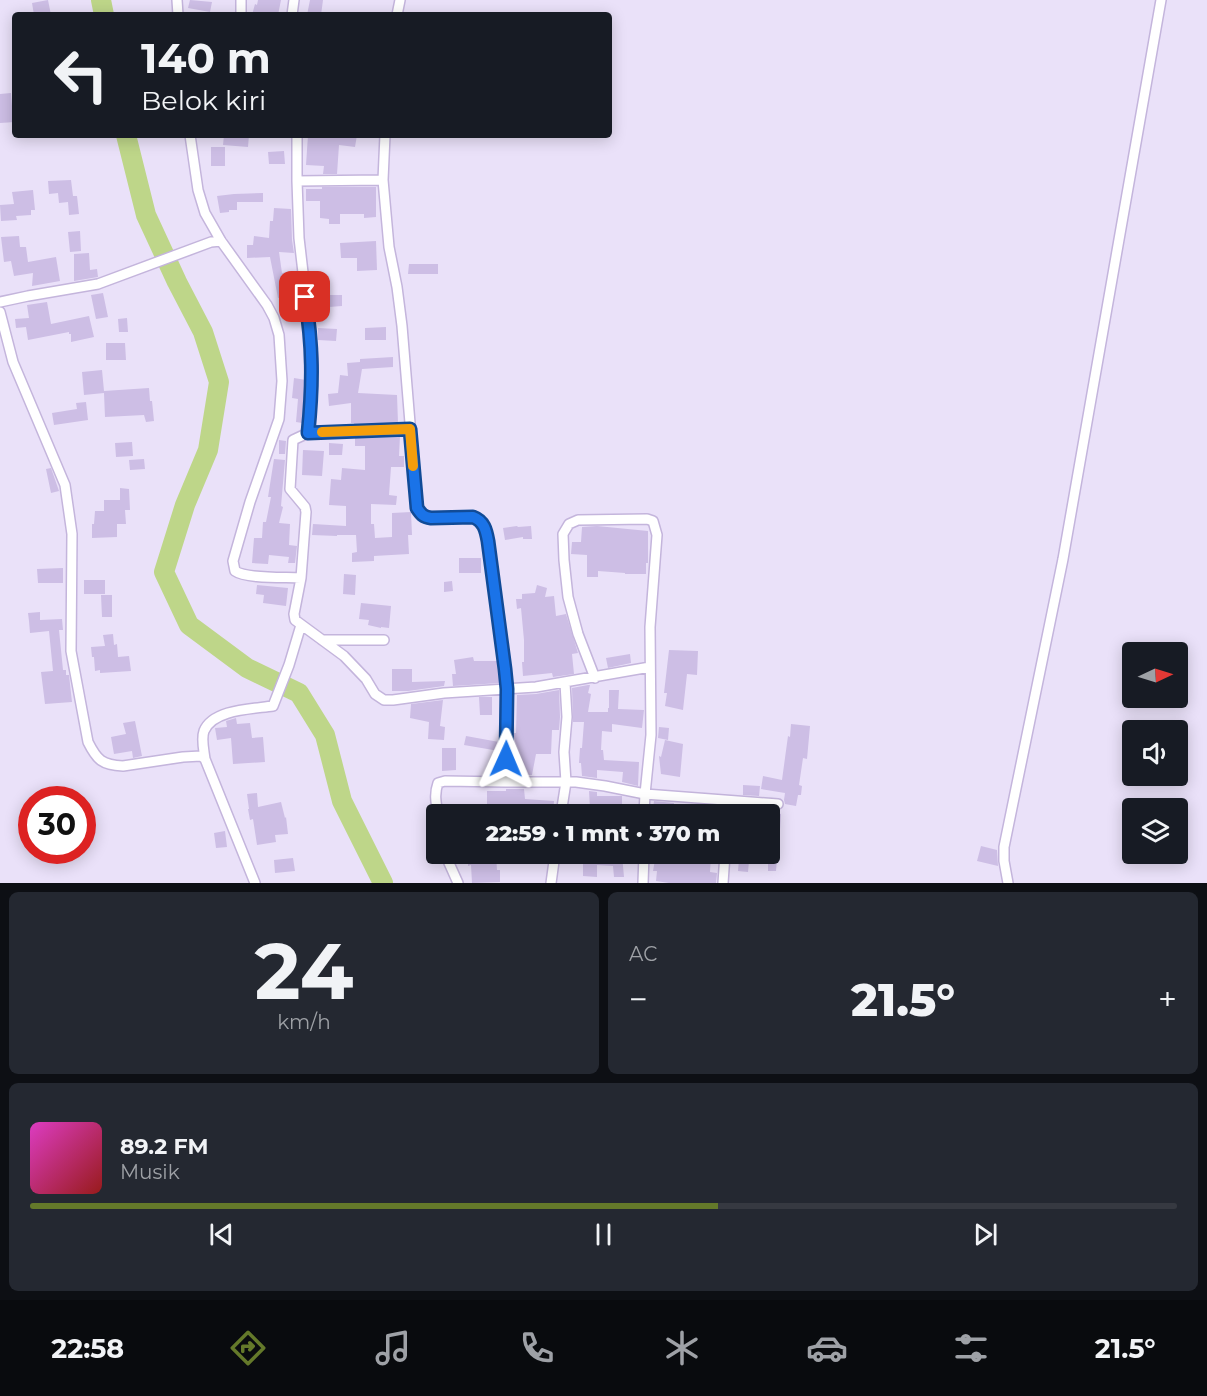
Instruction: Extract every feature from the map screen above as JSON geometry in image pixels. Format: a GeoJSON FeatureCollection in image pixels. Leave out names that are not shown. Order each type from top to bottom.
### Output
{"type":"FeatureCollection","features":[{"type":"Feature","properties":{"kind":"street"},"geometry":{"type":"LineString","coordinates":[[1008,883],[1004,847],[1063,559],[1161,0]]}},
{"type":"Feature","properties":{"kind":"street"},"geometry":{"type":"LineString","coordinates":[[190,138],[198,190],[216,242],[267,305],[279,335],[281,354],[282,381],[279,419],[250,502],[232,561],[233,567],[239,574],[300,578]]}},
{"type":"Feature","properties":{"kind":"street"},"geometry":{"type":"LineString","coordinates":[[297,138],[299,238],[313,359],[308,433]]}},
{"type":"Feature","properties":{"kind":"street"},"geometry":{"type":"LineString","coordinates":[[386,138],[383,180],[389,248],[398,287],[417,508],[425,517],[473,517],[485,527],[502,638],[507,689],[505,782]]}},
{"type":"Feature","properties":{"kind":"street"},"geometry":{"type":"LineString","coordinates":[[297,181],[383,180]]}},
{"type":"Feature","properties":{"kind":"street"},"geometry":{"type":"LineString","coordinates":[[0,302],[98,284],[216,242]]}},
{"type":"Feature","properties":{"kind":"street"},"geometry":{"type":"LineString","coordinates":[[0,312],[13,362],[65,485],[72,534],[72,651],[88,742],[102,762],[113,765],[123,766],[183,757],[201,756],[205,759]]}},
{"type":"Feature","properties":{"kind":"street"},"geometry":{"type":"LineString","coordinates":[[410,429],[308,433],[292,442],[291,489],[305,507],[306,512],[295,620],[344,656],[366,680],[375,694],[384,700],[444,693],[536,687],[650,668]]}},
{"type":"Feature","properties":{"kind":"street"},"geometry":{"type":"LineString","coordinates":[[595,678],[578,634],[568,597],[563,534],[569,524],[578,520],[647,519],[653,521],[657,535],[650,627],[651,735],[644,804]]}},
{"type":"Feature","properties":{"kind":"street"},"geometry":{"type":"LineString","coordinates":[[255,883],[205,759],[203,733],[214,718],[227,713],[273,706],[301,625]]}},
{"type":"Feature","properties":{"kind":"street"},"geometry":{"type":"LineString","coordinates":[[322,640],[384,640]]}},
{"type":"Feature","properties":{"kind":"street"},"geometry":{"type":"LineString","coordinates":[[563,804],[566,782],[565,683]]}},
{"type":"Feature","properties":{"kind":"street"},"geometry":{"type":"LineString","coordinates":[[436,804],[435,796],[438,783],[445,782],[576,782],[645,794],[778,804]]}},
{"type":"Feature","properties":{"kind":"street"},"geometry":{"type":"LineString","coordinates":[[449,864],[458,883]]}},
{"type":"Feature","properties":{"kind":"street"},"geometry":{"type":"LineString","coordinates":[[551,883],[554,864]]}},
{"type":"Feature","properties":{"kind":"street"},"geometry":{"type":"LineString","coordinates":[[643,883],[644,864]]}},
{"type":"Feature","properties":{"kind":"street"},"geometry":{"type":"LineString","coordinates":[[723,883],[724,864]]}},
{"type":"Feature","properties":{"kind":"building"},"geometry":{"type":"Polygon","coordinates":[[[48,0],[50,12],[34,12],[32,3],[48,0]]]}},
{"type":"Feature","properties":{"kind":"building"},"geometry":{"type":"Polygon","coordinates":[[[190,0],[212,2],[210,12],[188,8],[190,0]]]}},
{"type":"Feature","properties":{"kind":"building"},"geometry":{"type":"Polygon","coordinates":[[[258,0],[281,0],[279,12],[253,12],[255,4],[257,5],[258,0]]]}},
{"type":"Feature","properties":{"kind":"building"},"geometry":{"type":"Polygon","coordinates":[[[310,0],[323,0],[321,12],[308,12],[310,0]]]}},
{"type":"Feature","properties":{"kind":"building"},"geometry":{"type":"Polygon","coordinates":[[[11,93],[12,122],[0,123],[0,94],[11,93]]]}},
{"type":"Feature","properties":{"kind":"building"},"geometry":{"type":"Polygon","coordinates":[[[224,138],[249,138],[248,147],[223,145],[224,138]]]}},
{"type":"Feature","properties":{"kind":"building"},"geometry":{"type":"Polygon","coordinates":[[[308,138],[356,138],[355,147],[339,145],[337,174],[323,174],[324,166],[306,165],[308,138]]]}},
{"type":"Feature","properties":{"kind":"building"},"geometry":{"type":"Polygon","coordinates":[[[211,147],[225,147],[225,166],[211,166],[211,147]]]}},
{"type":"Feature","properties":{"kind":"building"},"geometry":{"type":"Polygon","coordinates":[[[284,151],[285,164],[269,164],[268,152],[284,151]]]}},
{"type":"Feature","properties":{"kind":"building"},"geometry":{"type":"Polygon","coordinates":[[[71,180],[73,196],[77,196],[79,214],[69,215],[68,202],[59,203],[58,193],[49,194],[48,181],[71,180]]]}},
{"type":"Feature","properties":{"kind":"building"},"geometry":{"type":"Polygon","coordinates":[[[322,187],[376,187],[376,217],[364,218],[364,214],[340,214],[340,224],[329,224],[329,219],[320,218],[320,201],[306,201],[306,189],[322,189],[322,187]]]}},
{"type":"Feature","properties":{"kind":"building"},"geometry":{"type":"Polygon","coordinates":[[[33,190],[35,210],[31,210],[31,215],[16,216],[17,220],[1,221],[0,205],[14,204],[12,192],[33,190]]]}},
{"type":"Feature","properties":{"kind":"building"},"geometry":{"type":"Polygon","coordinates":[[[263,193],[263,202],[237,202],[237,210],[220,213],[217,196],[263,193]]]}},
{"type":"Feature","properties":{"kind":"building"},"geometry":{"type":"Polygon","coordinates":[[[274,208],[291,209],[294,253],[279,252],[282,273],[295,271],[299,294],[278,298],[270,257],[247,258],[247,245],[253,245],[254,236],[269,238],[270,221],[273,221],[274,208]]]}},
{"type":"Feature","properties":{"kind":"building"},"geometry":{"type":"Polygon","coordinates":[[[80,231],[81,251],[70,252],[68,232],[80,231]]]}},
{"type":"Feature","properties":{"kind":"building"},"geometry":{"type":"Polygon","coordinates":[[[19,236],[20,247],[26,247],[28,262],[56,257],[60,281],[32,286],[33,273],[14,276],[11,261],[4,262],[1,237],[19,236]]]}},
{"type":"Feature","properties":{"kind":"building"},"geometry":{"type":"Polygon","coordinates":[[[376,241],[377,270],[357,271],[357,258],[341,258],[340,243],[376,241]]]}},
{"type":"Feature","properties":{"kind":"building"},"geometry":{"type":"Polygon","coordinates":[[[89,253],[90,270],[97,269],[98,277],[74,281],[74,254],[89,253]]]}},
{"type":"Feature","properties":{"kind":"building"},"geometry":{"type":"Polygon","coordinates":[[[409,264],[438,264],[438,274],[408,274],[409,264]]]}},
{"type":"Feature","properties":{"kind":"building"},"geometry":{"type":"Polygon","coordinates":[[[103,293],[108,317],[96,319],[91,295],[103,293]]]}},
{"type":"Feature","properties":{"kind":"building"},"geometry":{"type":"Polygon","coordinates":[[[328,295],[342,295],[342,306],[329,307],[328,295]]]}},
{"type":"Feature","properties":{"kind":"building"},"geometry":{"type":"Polygon","coordinates":[[[47,302],[51,324],[89,316],[94,337],[71,342],[69,332],[28,340],[26,327],[16,328],[15,319],[29,318],[27,305],[47,302]]]}},
{"type":"Feature","properties":{"kind":"building"},"geometry":{"type":"Polygon","coordinates":[[[127,318],[128,332],[119,332],[118,319],[127,318]]]}},
{"type":"Feature","properties":{"kind":"building"},"geometry":{"type":"Polygon","coordinates":[[[386,327],[386,340],[365,340],[365,328],[386,327]]]}},
{"type":"Feature","properties":{"kind":"building"},"geometry":{"type":"Polygon","coordinates":[[[318,328],[337,329],[336,341],[318,340],[318,328]]]}},
{"type":"Feature","properties":{"kind":"building"},"geometry":{"type":"Polygon","coordinates":[[[106,343],[125,343],[126,360],[106,360],[106,343]]]}},
{"type":"Feature","properties":{"kind":"building"},"geometry":{"type":"Polygon","coordinates":[[[393,357],[393,367],[362,369],[358,393],[397,395],[398,423],[354,424],[351,423],[351,403],[329,406],[328,394],[338,393],[340,375],[348,376],[347,363],[360,362],[360,359],[393,357]]]}},
{"type":"Feature","properties":{"kind":"building"},"geometry":{"type":"Polygon","coordinates":[[[102,370],[104,391],[149,388],[154,421],[146,422],[144,415],[105,417],[104,393],[84,395],[82,372],[102,370]]]}},
{"type":"Feature","properties":{"kind":"building"},"geometry":{"type":"Polygon","coordinates":[[[294,378],[306,380],[302,423],[296,422],[298,399],[292,398],[294,378]]]}},
{"type":"Feature","properties":{"kind":"building"},"geometry":{"type":"Polygon","coordinates":[[[86,402],[88,420],[54,425],[52,413],[77,409],[76,403],[86,402]]]}},
{"type":"Feature","properties":{"kind":"building"},"geometry":{"type":"Polygon","coordinates":[[[400,436],[399,456],[404,456],[404,467],[391,467],[389,495],[397,496],[396,505],[371,504],[371,524],[374,524],[375,538],[392,537],[392,513],[411,512],[412,535],[408,535],[409,554],[374,556],[374,561],[352,562],[352,553],[357,552],[356,535],[312,535],[313,524],[346,526],[346,506],[329,505],[331,479],[341,480],[342,468],[365,470],[365,446],[355,446],[355,438],[400,436]]]}},
{"type":"Feature","properties":{"kind":"building"},"geometry":{"type":"Polygon","coordinates":[[[279,440],[286,441],[285,454],[279,454],[279,440]]]}},
{"type":"Feature","properties":{"kind":"building"},"geometry":{"type":"Polygon","coordinates":[[[132,442],[133,456],[116,457],[115,443],[132,442]]]}},
{"type":"Feature","properties":{"kind":"building"},"geometry":{"type":"Polygon","coordinates":[[[329,443],[343,444],[342,455],[329,455],[329,443]]]}},
{"type":"Feature","properties":{"kind":"building"},"geometry":{"type":"Polygon","coordinates":[[[303,450],[324,451],[322,476],[302,475],[303,450]]]}},
{"type":"Feature","properties":{"kind":"building"},"geometry":{"type":"Polygon","coordinates":[[[144,459],[145,469],[130,470],[129,460],[144,459]]]}},
{"type":"Feature","properties":{"kind":"building"},"geometry":{"type":"Polygon","coordinates":[[[274,459],[285,460],[281,506],[283,507],[279,523],[290,524],[289,545],[297,546],[295,563],[288,563],[289,557],[269,555],[268,564],[252,563],[254,538],[262,538],[263,522],[266,522],[271,497],[268,497],[274,459]]]}},
{"type":"Feature","properties":{"kind":"building"},"geometry":{"type":"Polygon","coordinates":[[[51,468],[59,491],[51,493],[46,469],[51,468]]]}},
{"type":"Feature","properties":{"kind":"building"},"geometry":{"type":"Polygon","coordinates":[[[120,488],[129,489],[130,510],[125,510],[126,524],[117,524],[117,537],[92,538],[95,511],[104,511],[104,500],[120,500],[120,488]]]}},
{"type":"Feature","properties":{"kind":"building"},"geometry":{"type":"Polygon","coordinates":[[[531,526],[532,539],[523,539],[523,537],[505,540],[503,528],[531,526]]]}},
{"type":"Feature","properties":{"kind":"building"},"geometry":{"type":"Polygon","coordinates":[[[597,526],[648,531],[646,574],[598,571],[598,577],[587,577],[587,555],[571,554],[572,542],[581,542],[582,527],[597,526]]]}},
{"type":"Feature","properties":{"kind":"building"},"geometry":{"type":"Polygon","coordinates":[[[459,558],[481,558],[481,573],[459,573],[459,558]]]}},
{"type":"Feature","properties":{"kind":"building"},"geometry":{"type":"Polygon","coordinates":[[[63,568],[63,583],[38,583],[37,569],[63,568]]]}},
{"type":"Feature","properties":{"kind":"building"},"geometry":{"type":"Polygon","coordinates":[[[344,574],[356,575],[355,595],[343,594],[344,574]]]}},
{"type":"Feature","properties":{"kind":"building"},"geometry":{"type":"Polygon","coordinates":[[[84,580],[105,580],[105,594],[84,594],[84,580]]]}},
{"type":"Feature","properties":{"kind":"building"},"geometry":{"type":"Polygon","coordinates":[[[452,581],[453,591],[444,592],[444,582],[452,581]]]}},
{"type":"Feature","properties":{"kind":"building"},"geometry":{"type":"Polygon","coordinates":[[[257,585],[288,588],[286,606],[263,603],[264,595],[256,594],[257,585]]]}},
{"type":"Feature","properties":{"kind":"building"},"geometry":{"type":"Polygon","coordinates":[[[537,585],[547,588],[545,597],[554,596],[556,616],[566,614],[578,653],[572,654],[574,674],[553,677],[552,673],[523,676],[524,640],[521,608],[517,609],[516,599],[522,599],[522,594],[535,593],[537,585]]]}},
{"type":"Feature","properties":{"kind":"building"},"geometry":{"type":"Polygon","coordinates":[[[101,595],[112,595],[112,617],[102,617],[101,595]]]}},
{"type":"Feature","properties":{"kind":"building"},"geometry":{"type":"Polygon","coordinates":[[[361,603],[391,606],[389,628],[368,625],[369,620],[359,619],[361,603]]]}},
{"type":"Feature","properties":{"kind":"building"},"geometry":{"type":"Polygon","coordinates":[[[40,612],[40,620],[62,619],[63,630],[59,630],[63,670],[66,670],[66,675],[69,675],[72,702],[45,704],[41,672],[53,671],[49,631],[30,633],[28,613],[40,612]]]}},
{"type":"Feature","properties":{"kind":"building"},"geometry":{"type":"Polygon","coordinates":[[[113,634],[118,657],[129,656],[131,671],[100,673],[100,670],[95,671],[91,647],[105,646],[103,635],[113,634]]]}},
{"type":"Feature","properties":{"kind":"building"},"geometry":{"type":"Polygon","coordinates":[[[669,650],[698,651],[697,675],[687,674],[683,710],[665,706],[667,693],[664,693],[669,650]]]}},
{"type":"Feature","properties":{"kind":"building"},"geometry":{"type":"Polygon","coordinates":[[[630,654],[631,663],[608,668],[606,658],[630,654]]]}},
{"type":"Feature","properties":{"kind":"building"},"geometry":{"type":"Polygon","coordinates":[[[473,657],[474,661],[497,661],[500,683],[453,686],[452,674],[456,674],[454,660],[473,657]]]}},
{"type":"Feature","properties":{"kind":"building"},"geometry":{"type":"Polygon","coordinates":[[[392,669],[412,669],[412,682],[445,681],[444,686],[392,691],[392,669]]]}},
{"type":"Feature","properties":{"kind":"building"},"geometry":{"type":"Polygon","coordinates":[[[590,685],[588,712],[608,712],[609,690],[619,690],[618,709],[644,710],[642,728],[612,724],[612,732],[602,731],[601,750],[603,750],[604,760],[639,762],[638,786],[622,782],[623,772],[597,770],[597,778],[582,776],[581,763],[579,763],[584,722],[573,722],[572,688],[590,685]]]}},
{"type":"Feature","properties":{"kind":"building"},"geometry":{"type":"Polygon","coordinates":[[[559,690],[559,730],[552,730],[551,754],[536,754],[532,775],[514,775],[513,733],[516,733],[517,695],[559,690]]]}},
{"type":"Feature","properties":{"kind":"building"},"geometry":{"type":"Polygon","coordinates":[[[479,697],[492,697],[492,715],[480,715],[479,697]]]}},
{"type":"Feature","properties":{"kind":"building"},"geometry":{"type":"Polygon","coordinates":[[[443,700],[440,726],[445,727],[444,740],[428,739],[429,722],[410,718],[411,704],[443,700]]]}},
{"type":"Feature","properties":{"kind":"building"},"geometry":{"type":"Polygon","coordinates":[[[236,718],[237,724],[250,723],[252,738],[263,737],[265,762],[233,764],[231,738],[217,740],[215,728],[227,727],[226,721],[236,718]]]}},
{"type":"Feature","properties":{"kind":"building"},"geometry":{"type":"Polygon","coordinates":[[[135,721],[142,756],[133,758],[132,751],[114,754],[111,737],[126,734],[123,723],[135,721]]]}},
{"type":"Feature","properties":{"kind":"building"},"geometry":{"type":"Polygon","coordinates":[[[791,724],[810,726],[807,759],[803,758],[799,785],[802,786],[801,795],[798,795],[796,806],[785,804],[785,793],[761,789],[763,776],[782,780],[791,724]]]}},
{"type":"Feature","properties":{"kind":"building"},"geometry":{"type":"Polygon","coordinates":[[[659,727],[669,728],[668,740],[658,738],[659,727]]]}},
{"type":"Feature","properties":{"kind":"building"},"geometry":{"type":"Polygon","coordinates":[[[466,736],[499,742],[499,751],[464,745],[466,736]]]}},
{"type":"Feature","properties":{"kind":"building"},"geometry":{"type":"Polygon","coordinates":[[[665,740],[683,744],[680,777],[661,774],[659,756],[661,757],[665,740]]]}},
{"type":"Feature","properties":{"kind":"building"},"geometry":{"type":"Polygon","coordinates":[[[442,748],[456,748],[456,770],[442,771],[442,748]]]}},
{"type":"Feature","properties":{"kind":"building"},"geometry":{"type":"Polygon","coordinates":[[[743,785],[760,786],[759,796],[743,795],[743,785]]]}},
{"type":"Feature","properties":{"kind":"building"},"geometry":{"type":"Polygon","coordinates":[[[506,789],[524,789],[525,799],[554,801],[554,804],[487,804],[487,791],[506,791],[506,789]]]}},
{"type":"Feature","properties":{"kind":"building"},"geometry":{"type":"Polygon","coordinates":[[[589,791],[597,792],[597,796],[622,796],[622,804],[590,804],[589,791]]]}},
{"type":"Feature","properties":{"kind":"building"},"geometry":{"type":"Polygon","coordinates":[[[257,793],[258,807],[281,802],[288,834],[275,835],[276,842],[257,845],[253,819],[250,820],[247,794],[257,793]]]}},
{"type":"Feature","properties":{"kind":"building"},"geometry":{"type":"Polygon","coordinates":[[[654,801],[674,803],[674,804],[654,804],[654,801]]]}},
{"type":"Feature","properties":{"kind":"building"},"geometry":{"type":"Polygon","coordinates":[[[225,831],[227,847],[216,848],[214,833],[225,831]]]}},
{"type":"Feature","properties":{"kind":"building"},"geometry":{"type":"Polygon","coordinates":[[[981,846],[997,850],[998,866],[977,861],[981,846]]]}},
{"type":"Feature","properties":{"kind":"building"},"geometry":{"type":"Polygon","coordinates":[[[293,858],[295,871],[275,873],[274,860],[293,858]]]}},
{"type":"Feature","properties":{"kind":"building"},"geometry":{"type":"Polygon","coordinates":[[[468,864],[497,864],[497,870],[500,870],[500,882],[472,883],[471,865],[468,866],[468,864]]]}},
{"type":"Feature","properties":{"kind":"building"},"geometry":{"type":"Polygon","coordinates":[[[583,864],[623,864],[624,877],[614,877],[613,866],[597,865],[597,877],[583,876],[583,864]]]}},
{"type":"Feature","properties":{"kind":"building"},"geometry":{"type":"Polygon","coordinates":[[[654,864],[710,864],[710,872],[717,873],[716,883],[656,881],[657,871],[653,871],[654,864]]]}},
{"type":"Feature","properties":{"kind":"building"},"geometry":{"type":"Polygon","coordinates":[[[739,864],[749,864],[748,872],[738,871],[739,864]]]}},
{"type":"Feature","properties":{"kind":"building"},"geometry":{"type":"Polygon","coordinates":[[[768,864],[777,864],[776,871],[768,871],[768,864]]]}},
{"type":"Feature","properties":{"kind":"waterway"},"geometry":{"type":"LineString","coordinates":[[101,0],[103,12]]}},
{"type":"Feature","properties":{"kind":"waterway"},"geometry":{"type":"LineString","coordinates":[[127,138],[146,215],[203,332],[219,382],[208,450],[185,505],[164,572],[189,625],[247,668],[299,693],[325,735],[342,801],[383,883]]}},
{"type":"Feature","properties":{"kind":"slow traffic"},"geometry":{"type":"LineString","coordinates":[[322,432],[410,429],[413,466]]}},
{"type":"Feature","properties":{"kind":"route"},"geometry":{"type":"LineString","coordinates":[[305,297],[313,359],[308,433],[410,429],[417,508],[420,514],[431,518],[473,517],[485,527],[507,689],[506,759]]}}]}
